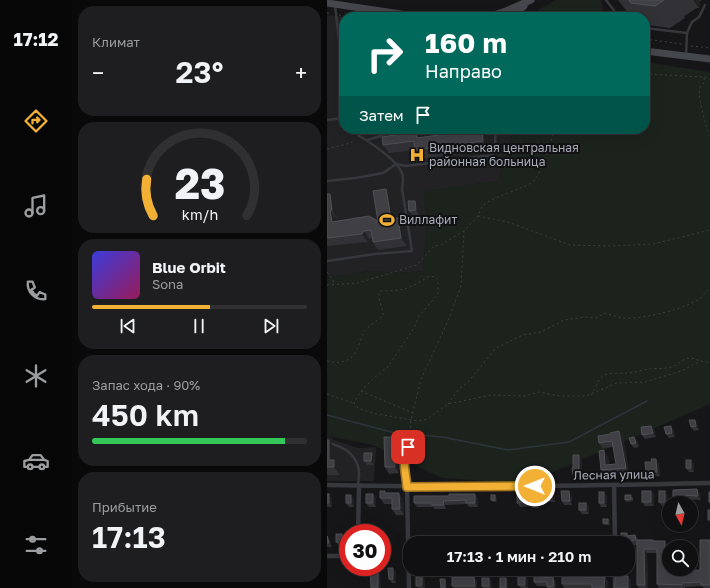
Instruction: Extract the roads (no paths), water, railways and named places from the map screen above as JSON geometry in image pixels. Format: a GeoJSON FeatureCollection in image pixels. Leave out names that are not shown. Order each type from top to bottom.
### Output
{"type":"FeatureCollection","features":[{"type":"Feature","properties":{"kind":"main road"},"geometry":{"type":"LineString","coordinates":[[518,12],[531,0]]}},
{"type":"Feature","properties":{"kind":"main road"},"geometry":{"type":"LineString","coordinates":[[508,12],[531,0]]}},
{"type":"Feature","properties":{"kind":"main road"},"geometry":{"type":"LineString","coordinates":[[327,3],[388,12]]}},
{"type":"Feature","properties":{"kind":"main road"},"geometry":{"type":"LineString","coordinates":[[650,52],[710,59]]}},
{"type":"Feature","properties":{"kind":"street","name":"Лесная улица"},"geometry":{"type":"LineString","coordinates":[[327,485],[407,487],[710,483]]}},
{"type":"Feature","properties":{"kind":"street"},"geometry":{"type":"LineString","coordinates":[[614,485],[615,536]]}},
{"type":"Feature","properties":{"kind":"street"},"geometry":{"type":"LineString","coordinates":[[359,486],[359,524]]}},
{"type":"Feature","properties":{"kind":"street"},"geometry":{"type":"LineString","coordinates":[[407,487],[409,588]]}},
{"type":"Feature","properties":{"kind":"street"},"geometry":{"type":"LineString","coordinates":[[327,556],[339,556]]}},
{"type":"Feature","properties":{"kind":"street"},"geometry":{"type":"LineString","coordinates":[[615,576],[615,588]]}},
{"type":"Feature","properties":{"kind":"lane"},"geometry":{"type":"LineString","coordinates":[[606,0],[614,12]]}},
{"type":"Feature","properties":{"kind":"lane"},"geometry":{"type":"LineString","coordinates":[[335,4],[339,39]]}},
{"type":"Feature","properties":{"kind":"lane"},"geometry":{"type":"LineString","coordinates":[[686,56],[687,32],[692,22],[699,17],[705,5]]}},
{"type":"Feature","properties":{"kind":"lane"},"geometry":{"type":"LineString","coordinates":[[650,28],[687,32]]}},
{"type":"Feature","properties":{"kind":"lane"},"geometry":{"type":"LineString","coordinates":[[327,120],[339,119]]}},
{"type":"Feature","properties":{"kind":"lane"},"geometry":{"type":"LineString","coordinates":[[327,261],[375,254],[412,252],[402,189],[402,174],[396,164],[358,134]]}},
{"type":"Feature","properties":{"kind":"lane"},"geometry":{"type":"LineString","coordinates":[[367,140],[385,134]]}},
{"type":"Feature","properties":{"kind":"lane"},"geometry":{"type":"LineString","coordinates":[[327,181],[376,175],[383,173],[396,164],[406,166],[493,155],[496,149],[495,134]]}},
{"type":"Feature","properties":{"kind":"lane"},"geometry":{"type":"LineString","coordinates":[[327,443],[350,451],[356,460],[359,475],[359,486]]}},
{"type":"Feature","properties":{"kind":"lane"},"geometry":{"type":"LineString","coordinates":[[407,487],[404,458],[408,447]]}},
{"type":"Feature","properties":{"kind":"waterway"},"geometry":{"type":"LineString","coordinates":[[327,415],[395,433],[442,437],[508,450],[569,442],[647,401]]}},
{"type":"Feature","properties":{"kind":"place","name":"Видновская центральная районная больница"},"geometry":{"type":"Point","coordinates":[417,155]}},
{"type":"Feature","properties":{"kind":"place","name":"Виллафит"},"geometry":{"type":"Point","coordinates":[387,220]}}]}
